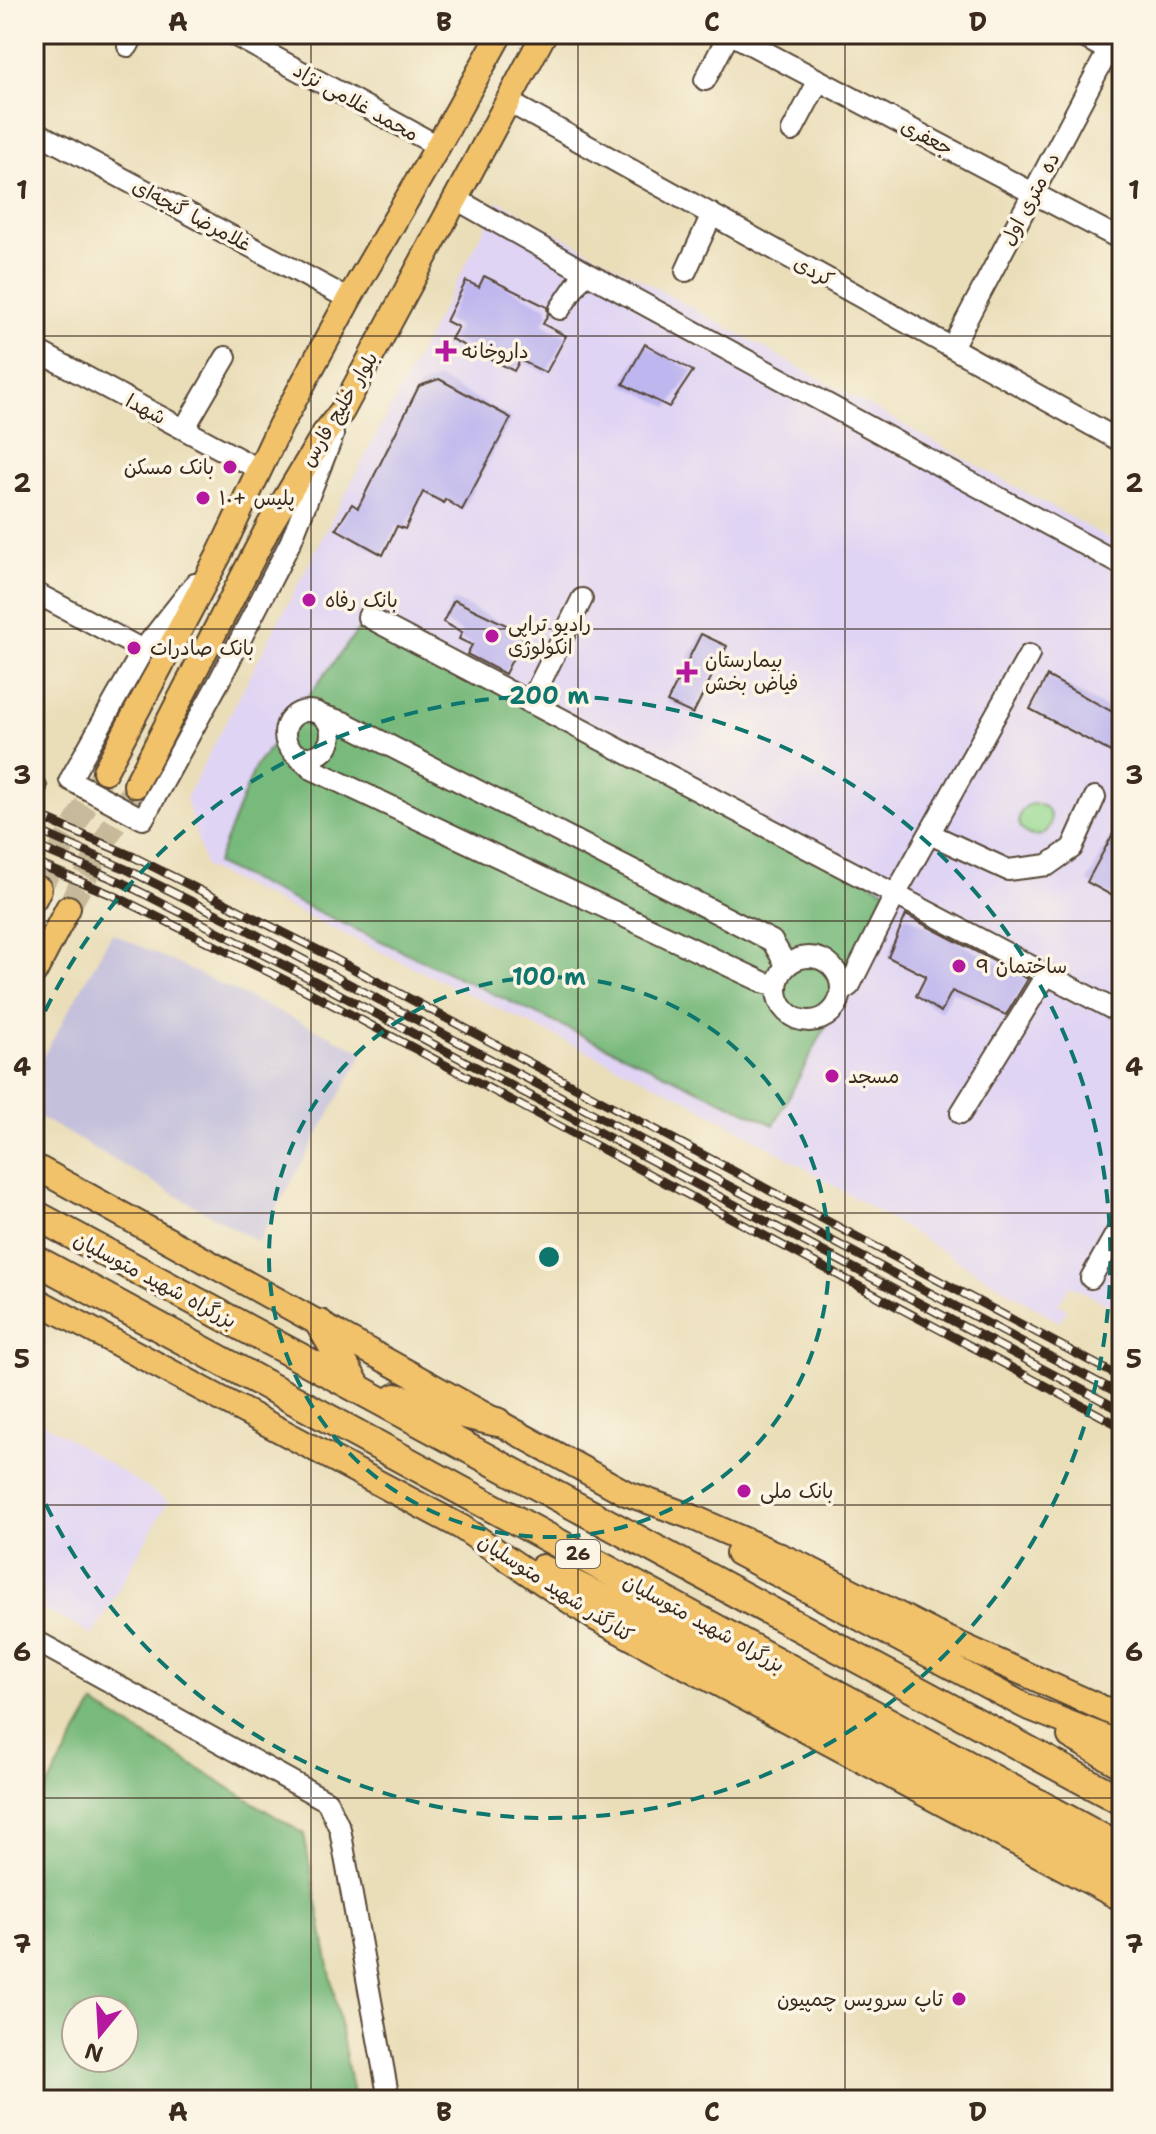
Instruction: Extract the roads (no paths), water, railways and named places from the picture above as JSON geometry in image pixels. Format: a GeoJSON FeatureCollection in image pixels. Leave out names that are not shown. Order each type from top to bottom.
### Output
{"type":"FeatureCollection","features":[{"type":"Feature","properties":{"kind":"highway","name":"بزرگراه شهید متوسلیان"},"geometry":{"type":"LineString","coordinates":[[34,1214],[1122,1801]]}},
{"type":"Feature","properties":{"kind":"highway","name":"بزرگراه شهید متوسلیان"},"geometry":{"type":"LineString","coordinates":[[34,1259],[1122,1849]]}},
{"type":"Feature","properties":{"kind":"highway"},"geometry":{"type":"LineString","coordinates":[[320,1324],[358,1389],[497,1422]]}},
{"type":"Feature","properties":{"kind":"main road","name":"بلوار خلیج فارس"},"geometry":{"type":"LineString","coordinates":[[105,771],[219,555],[258,469],[349,299],[500,34]]}},
{"type":"Feature","properties":{"kind":"main road","name":"بلوار خلیج فارس"},"geometry":{"type":"LineString","coordinates":[[136,785],[269,526],[324,434],[342,411],[544,34]]}},
{"type":"Feature","properties":{"kind":"main road"},"geometry":{"type":"LineString","coordinates":[[34,973],[68,908]]}},
{"type":"Feature","properties":{"kind":"main road"},"geometry":{"type":"LineString","coordinates":[[34,1166],[626,1493],[1025,1706],[1122,1744]]}},
{"type":"Feature","properties":{"kind":"main road","name":"کنارگذر شهید متوسلیان"},"geometry":{"type":"LineString","coordinates":[[34,1299],[461,1527],[595,1618],[1122,1899]]}},
{"type":"Feature","properties":{"kind":"main road"},"geometry":{"type":"LineString","coordinates":[[626,1493],[692,1517],[801,1565],[934,1633],[1122,1717]]}},
{"type":"Feature","properties":{"kind":"main road"},"geometry":{"type":"LineString","coordinates":[[461,1527],[616,1603],[1122,1874]]}},
{"type":"Feature","properties":{"kind":"main road"},"geometry":{"type":"LineString","coordinates":[[1025,1706],[1052,1726],[1122,1766]]}},
{"type":"Feature","properties":{"kind":"main road"},"geometry":{"type":"LineString","coordinates":[[1031,1850],[1122,1920]]}},
{"type":"Feature","properties":{"kind":"street","name":"محمد غلامی نژاد"},"geometry":{"type":"LineString","coordinates":[[232,34],[438,146]]}},
{"type":"Feature","properties":{"kind":"street"},"geometry":{"type":"LineString","coordinates":[[705,80],[730,34]]}},
{"type":"Feature","properties":{"kind":"street","name":"جعفری"},"geometry":{"type":"LineString","coordinates":[[730,34],[1122,240]]}},
{"type":"Feature","properties":{"kind":"street"},"geometry":{"type":"LineString","coordinates":[[1078,34],[1116,47]]}},
{"type":"Feature","properties":{"kind":"street","name":"ده متری اول"},"geometry":{"type":"LineString","coordinates":[[952,347],[1033,193],[1116,47]]}},
{"type":"Feature","properties":{"kind":"street"},"geometry":{"type":"LineString","coordinates":[[792,131],[819,80]]}},
{"type":"Feature","properties":{"kind":"street","name":"کردی"},"geometry":{"type":"LineString","coordinates":[[507,101],[1122,442]]}},
{"type":"Feature","properties":{"kind":"street","name":"غلامرضا گنجه‌ای"},"geometry":{"type":"LineString","coordinates":[[34,131],[349,299]]}},
{"type":"Feature","properties":{"kind":"street"},"geometry":{"type":"LineString","coordinates":[[456,199],[1122,565]]}},
{"type":"Feature","properties":{"kind":"street"},"geometry":{"type":"LineString","coordinates":[[686,271],[712,214]]}},
{"type":"Feature","properties":{"kind":"street"},"geometry":{"type":"LineString","coordinates":[[560,309],[585,272]]}},
{"type":"Feature","properties":{"kind":"street","name":"شهدا"},"geometry":{"type":"LineString","coordinates":[[34,349],[258,469]]}},
{"type":"Feature","properties":{"kind":"street"},"geometry":{"type":"LineString","coordinates":[[184,429],[226,357]]}},
{"type":"Feature","properties":{"kind":"street"},"geometry":{"type":"LineString","coordinates":[[219,555],[143,650],[70,780],[143,819],[291,541],[342,411]]}},
{"type":"Feature","properties":{"kind":"street"},"geometry":{"type":"LineString","coordinates":[[34,592],[143,650]]}},
{"type":"Feature","properties":{"kind":"street"},"geometry":{"type":"LineString","coordinates":[[530,703],[582,599]]}},
{"type":"Feature","properties":{"kind":"street"},"geometry":{"type":"LineString","coordinates":[[368,617],[1122,1014]]}},
{"type":"Feature","properties":{"kind":"street"},"geometry":{"type":"LineString","coordinates":[[841,992],[835,970],[817,958],[796,960],[780,974],[777,984],[781,1005],[796,1018],[817,1020],[834,1009],[841,992],[850,985],[895,895],[1029,655]]}},
{"type":"Feature","properties":{"kind":"street"},"geometry":{"type":"LineString","coordinates":[[777,984],[765,983],[312,769],[293,752],[285,738],[288,723],[300,712],[308,711],[343,722],[772,941],[787,966]]}},
{"type":"Feature","properties":{"kind":"street"},"geometry":{"type":"LineString","coordinates":[[293,752],[300,756],[314,756],[326,749],[331,728],[321,715]]}},
{"type":"Feature","properties":{"kind":"street"},"geometry":{"type":"LineString","coordinates":[[930,834],[1008,870],[1048,865],[1072,848],[1095,797]]}},
{"type":"Feature","properties":{"kind":"street"},"geometry":{"type":"LineString","coordinates":[[961,1113],[1046,975]]}},
{"type":"Feature","properties":{"kind":"street"},"geometry":{"type":"LineString","coordinates":[[1091,1278],[1122,1223]]}},
{"type":"Feature","properties":{"kind":"street"},"geometry":{"type":"LineString","coordinates":[[34,1640],[327,1801],[340,1829],[389,2100]]}},
{"type":"Feature","properties":{"kind":"tunnel"},"geometry":{"type":"LineString","coordinates":[[39,889],[105,771]]}},
{"type":"Feature","properties":{"kind":"tunnel"},"geometry":{"type":"LineString","coordinates":[[68,908],[136,785]]}},
{"type":"Feature","properties":{"kind":"railway"},"geometry":{"type":"LineString","coordinates":[[34,814],[134,857],[320,951],[1122,1378]]}},
{"type":"Feature","properties":{"kind":"railway"},"geometry":{"type":"LineString","coordinates":[[34,829],[128,870],[229,920],[1122,1395]]}},
{"type":"Feature","properties":{"kind":"railway"},"geometry":{"type":"LineString","coordinates":[[34,845],[123,883],[309,978],[1122,1411]]}},
{"type":"Feature","properties":{"kind":"railway"},"geometry":{"type":"LineString","coordinates":[[34,862],[117,897],[305,990],[1122,1427]]}},
{"type":"Feature","properties":{"kind":"place","name":"داروخانه"},"geometry":{"type":"Point","coordinates":[446,351]}},
{"type":"Feature","properties":{"kind":"place","name":"بانک مسکن"},"geometry":{"type":"Point","coordinates":[230,467]}},
{"type":"Feature","properties":{"kind":"place","name":"پلیس +۱۰"},"geometry":{"type":"Point","coordinates":[203,498]}},
{"type":"Feature","properties":{"kind":"place","name":"بانک رفاه"},"geometry":{"type":"Point","coordinates":[309,600]}},
{"type":"Feature","properties":{"kind":"place","name":"رادیو تراپی انکولوژی"},"geometry":{"type":"Point","coordinates":[492,636]}},
{"type":"Feature","properties":{"kind":"place","name":"بانک صادرات"},"geometry":{"type":"Point","coordinates":[134,648]}},
{"type":"Feature","properties":{"kind":"place","name":"بیمارستان فیاض بخش"},"geometry":{"type":"Point","coordinates":[687,672]}},
{"type":"Feature","properties":{"kind":"place","name":"ساختمان 9"},"geometry":{"type":"Point","coordinates":[959,966]}},
{"type":"Feature","properties":{"kind":"place","name":"مسجد"},"geometry":{"type":"Point","coordinates":[832,1076]}},
{"type":"Feature","properties":{"kind":"place","name":"بانک ملی"},"geometry":{"type":"Point","coordinates":[744,1491]}},
{"type":"Feature","properties":{"kind":"place","name":"تاپ سرویس چمپیون"},"geometry":{"type":"Point","coordinates":[959,1999]}}]}
